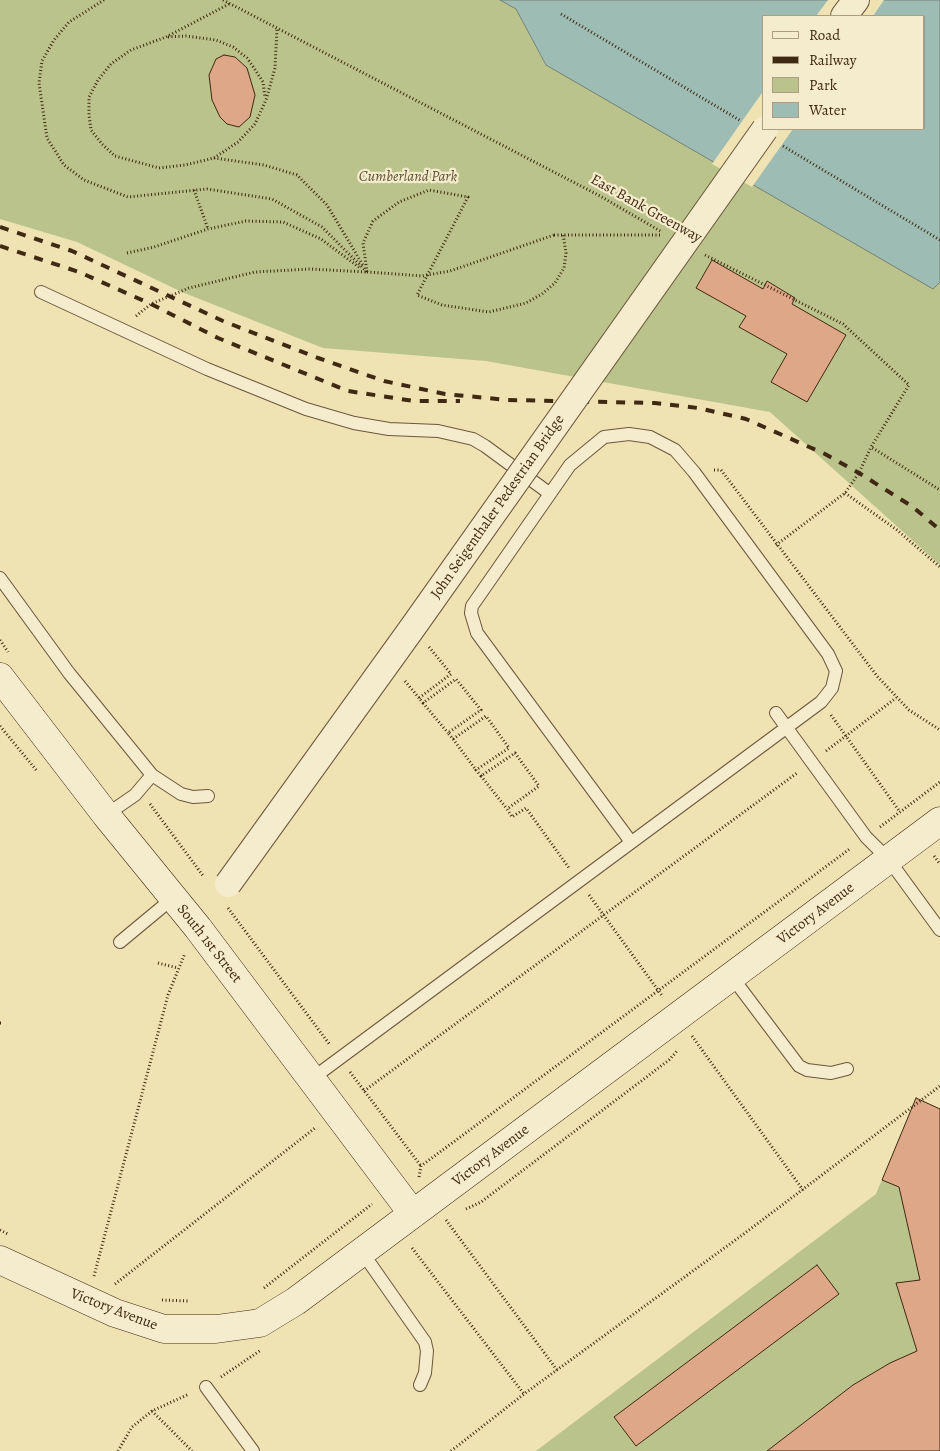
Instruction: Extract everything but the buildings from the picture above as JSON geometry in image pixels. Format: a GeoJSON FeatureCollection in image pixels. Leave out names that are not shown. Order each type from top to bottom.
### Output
{"type":"FeatureCollection","features":[{"type":"Feature","properties":{"kind":"street"},"geometry":{"type":"LineString","coordinates":[[845,15],[856,0]]}},
{"type":"Feature","properties":{"kind":"street","name":"John Seigenthaler Pedestrian Bridge"},"geometry":{"type":"LineString","coordinates":[[221,891],[413,626],[764,130]]}},
{"type":"Feature","properties":{"kind":"street","name":"South 1st Street"},"geometry":{"type":"LineString","coordinates":[[0,677],[106,815],[198,928],[313,1078],[413,1214]]}},
{"type":"Feature","properties":{"kind":"street","name":"Victory Avenue"},"geometry":{"type":"LineString","coordinates":[[0,1260],[115,1313],[164,1329],[216,1329],[260,1322],[296,1301],[940,821]]}},
{"type":"Feature","properties":{"kind":"lane"},"geometry":{"type":"LineString","coordinates":[[41,292],[123,332],[258,391],[333,418],[370,426],[438,431],[473,439],[549,492]]}},
{"type":"Feature","properties":{"kind":"lane"},"geometry":{"type":"LineString","coordinates":[[313,1078],[821,702],[832,688],[836,671],[828,654],[694,472],[675,450],[650,437],[629,434],[604,437],[582,453],[549,492],[472,606],[472,620],[477,633],[631,842]]}},
{"type":"Feature","properties":{"kind":"lane"},"geometry":{"type":"LineString","coordinates":[[0,578],[69,673],[152,775],[181,794],[193,797],[208,796]]}},
{"type":"Feature","properties":{"kind":"lane"},"geometry":{"type":"LineString","coordinates":[[776,714],[866,837],[889,860],[940,930]]}},
{"type":"Feature","properties":{"kind":"lane"},"geometry":{"type":"LineString","coordinates":[[106,815],[140,790],[152,775]]}},
{"type":"Feature","properties":{"kind":"lane"},"geometry":{"type":"LineString","coordinates":[[120,942],[173,898]]}},
{"type":"Feature","properties":{"kind":"lane"},"geometry":{"type":"LineString","coordinates":[[732,977],[799,1066],[807,1070],[831,1073],[847,1069]]}},
{"type":"Feature","properties":{"kind":"lane"},"geometry":{"type":"LineString","coordinates":[[362,1252],[425,1342],[427,1351],[425,1372],[420,1385]]}},
{"type":"Feature","properties":{"kind":"lane"},"geometry":{"type":"LineString","coordinates":[[206,1387],[253,1451]]}},
{"type":"Feature","properties":{"kind":"path"},"geometry":{"type":"LineString","coordinates":[[104,0],[69,22],[54,40],[42,61],[39,83],[40,106],[47,138],[64,165],[84,180],[128,197],[207,189],[272,199],[322,227],[367,272]]}},
{"type":"Feature","properties":{"kind":"path","name":"East Bank Greenway"},"geometry":{"type":"LineString","coordinates":[[223,0],[600,196],[667,235],[563,234]]}},
{"type":"Feature","properties":{"kind":"path"},"geometry":{"type":"LineString","coordinates":[[230,4],[166,37],[131,50],[111,64],[98,80],[90,97],[89,115],[91,130],[115,156],[159,168],[214,158],[264,165],[297,176],[327,205],[367,272]]}},
{"type":"Feature","properties":{"kind":"path"},"geometry":{"type":"LineString","coordinates":[[214,158],[238,142],[254,124],[266,100],[275,68],[277,29]]}},
{"type":"Feature","properties":{"kind":"path"},"geometry":{"type":"LineString","coordinates":[[166,37],[186,36],[216,40],[233,47],[247,58],[263,82],[266,100]]}},
{"type":"Feature","properties":{"kind":"path"},"geometry":{"type":"LineString","coordinates":[[194,190],[208,228]]}},
{"type":"Feature","properties":{"kind":"path"},"geometry":{"type":"LineString","coordinates":[[123,332],[133,318],[151,304],[189,288],[217,279],[255,272],[284,270],[367,272],[422,276],[450,271],[554,235],[563,234],[566,253],[564,268],[555,282],[542,294],[514,307],[489,312],[442,305],[417,295],[468,197],[429,190],[399,202],[373,221],[363,243],[367,272]]}},
{"type":"Feature","properties":{"kind":"path"},"geometry":{"type":"LineString","coordinates":[[127,253],[154,247],[208,228],[246,221],[283,222],[321,239],[367,272]]}},
{"type":"Feature","properties":{"kind":"path","name":"East Bank Greenway"},"geometry":{"type":"LineString","coordinates":[[702,253],[843,324],[908,385],[871,447]]}},
{"type":"Feature","properties":{"kind":"path"},"geometry":{"type":"LineString","coordinates":[[757,557],[844,493],[859,473],[871,447],[940,490]]}},
{"type":"Feature","properties":{"kind":"path"},"geometry":{"type":"LineString","coordinates":[[694,472],[721,470],[877,676],[896,698],[940,730]]}},
{"type":"Feature","properties":{"kind":"path"},"geometry":{"type":"LineString","coordinates":[[844,493],[897,530],[940,568]]}},
{"type":"Feature","properties":{"kind":"path"},"geometry":{"type":"LineString","coordinates":[[413,626],[451,674],[419,698],[422,703],[453,739],[512,818],[526,808]]}},
{"type":"Feature","properties":{"kind":"path"},"geometry":{"type":"LineString","coordinates":[[422,703],[456,679],[481,710],[448,733]]}},
{"type":"Feature","properties":{"kind":"path"},"geometry":{"type":"LineString","coordinates":[[364,1091],[896,698]]}},
{"type":"Feature","properties":{"kind":"path"},"geometry":{"type":"LineString","coordinates":[[821,702],[900,812]]}},
{"type":"Feature","properties":{"kind":"path"},"geometry":{"type":"LineString","coordinates":[[453,739],[486,716],[509,748],[476,770]]}},
{"type":"Feature","properties":{"kind":"path"},"geometry":{"type":"LineString","coordinates":[[481,776],[515,753],[539,786],[507,809]]}},
{"type":"Feature","properties":{"kind":"path"},"geometry":{"type":"LineString","coordinates":[[418,1179],[421,1166],[940,782]]}},
{"type":"Feature","properties":{"kind":"path"},"geometry":{"type":"LineString","coordinates":[[140,790],[221,891],[340,1058],[421,1166]]}},
{"type":"Feature","properties":{"kind":"path"},"geometry":{"type":"LineString","coordinates":[[93,1279],[168,995],[178,968],[198,928]]}},
{"type":"Feature","properties":{"kind":"path"},"geometry":{"type":"LineString","coordinates":[[158,963],[178,968]]}},
{"type":"Feature","properties":{"kind":"path"},"geometry":{"type":"LineString","coordinates":[[451,1451],[524,1394],[745,1233],[940,1086]]}},
{"type":"Feature","properties":{"kind":"path"},"geometry":{"type":"LineString","coordinates":[[119,1290],[111,1287],[315,1128]]}},
{"type":"Feature","properties":{"kind":"path"},"geometry":{"type":"LineString","coordinates":[[262,1289],[372,1204]]}},
{"type":"Feature","properties":{"kind":"path"},"geometry":{"type":"LineString","coordinates":[[441,1214],[557,1370]]}},
{"type":"Feature","properties":{"kind":"path"},"geometry":{"type":"LineString","coordinates":[[409,1245],[524,1394]]}},
{"type":"Feature","properties":{"kind":"path"},"geometry":{"type":"LineString","coordinates":[[159,1300],[195,1301]]}},
{"type":"Feature","properties":{"kind":"path"},"geometry":{"type":"LineString","coordinates":[[152,1411],[192,1451]]}},
{"type":"Feature","properties":{"kind":"green space","name":"Cumberland Park"},"geometry":{"type":"Polygon","coordinates":[[[0,0],[500,0],[516,9],[546,65],[940,243],[940,565],[770,412],[486,361],[323,348],[182,292],[77,242],[0,219],[0,0]]]}},
{"type":"Feature","properties":{"kind":"green space"},"geometry":{"type":"Polygon","coordinates":[[[916,1098],[940,1109],[940,1451],[536,1451],[876,1194],[916,1098]]]}},
{"type":"Feature","properties":{"kind":"water"},"geometry":{"type":"Polygon","coordinates":[[[500,0],[940,0],[940,282],[933,289],[546,65],[516,9],[500,0]]]}},
{"type":"Feature","properties":{"kind":"pier"},"geometry":{"type":"Polygon","coordinates":[[[828,0],[884,0],[874,15],[817,15],[828,0]]]}},
{"type":"Feature","properties":{"kind":"pier"},"geometry":{"type":"Polygon","coordinates":[[[762,93],[762,130],[792,130],[752,187],[712,164],[762,93]]]}},
{"type":"Feature","properties":{"kind":"railway"},"geometry":{"type":"LineString","coordinates":[[0,227],[72,251],[223,321],[384,381],[445,394],[508,400],[655,403],[698,408],[746,419],[825,454],[859,473],[913,507],[940,530]]}},
{"type":"Feature","properties":{"kind":"railway"},"geometry":{"type":"LineString","coordinates":[[0,246],[79,272],[151,304],[218,338],[348,391],[414,401],[460,401]]}}]}
